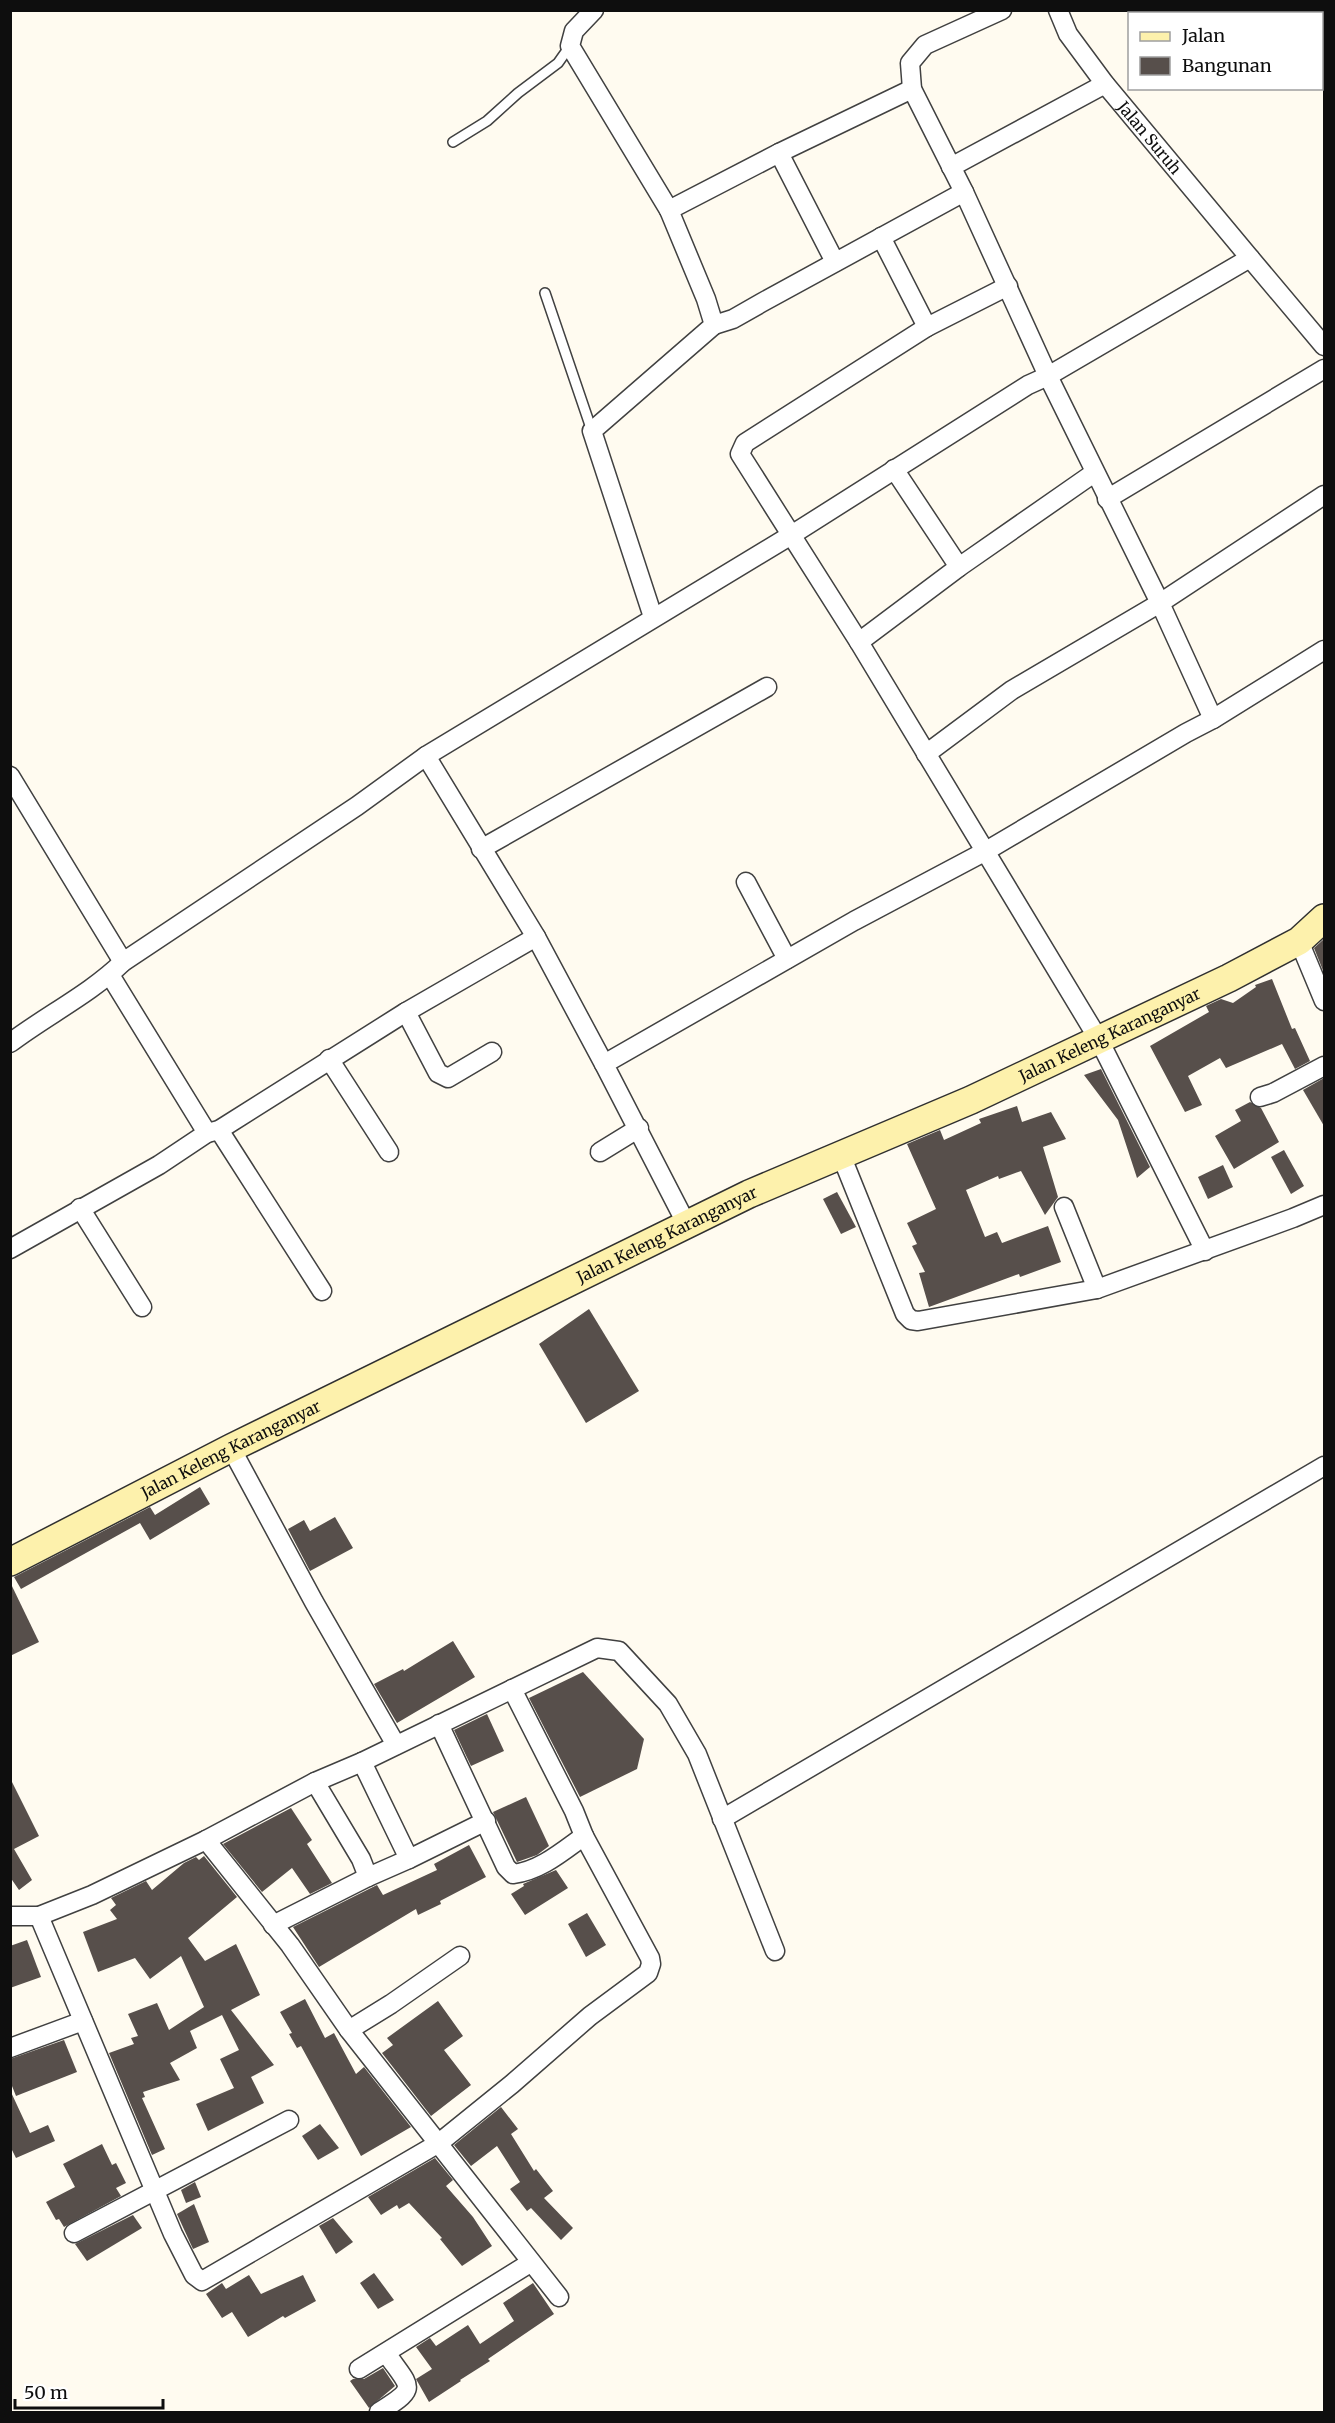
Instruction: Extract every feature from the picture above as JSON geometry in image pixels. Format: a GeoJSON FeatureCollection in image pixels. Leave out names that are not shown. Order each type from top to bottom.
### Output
{"type":"FeatureCollection","features":[{"type":"Feature","properties":{"kind":"main road","name":"Jalan Keleng Karanganyar"},"geometry":{"type":"LineString","coordinates":[[10,1562],[231,1448],[749,1194],[971,1100],[1229,978],[1299,941],[1324,918]]}},
{"type":"Feature","properties":{"kind":"street"},"geometry":{"type":"LineString","coordinates":[[594,10],[573,31],[570,46],[669,210],[706,299],[714,325]]}},
{"type":"Feature","properties":{"kind":"street"},"geometry":{"type":"LineString","coordinates":[[1002,10],[925,45],[910,63],[912,89],[964,192],[1094,474],[1160,603],[1213,719]]}},
{"type":"Feature","properties":{"kind":"street","name":"Jalan Suruh"},"geometry":{"type":"LineString","coordinates":[[1058,10],[1068,34],[1105,84],[1324,346]]}},
{"type":"Feature","properties":{"kind":"street"},"geometry":{"type":"LineString","coordinates":[[951,167],[1105,84]]}},
{"type":"Feature","properties":{"kind":"street"},"geometry":{"type":"LineString","coordinates":[[669,210],[779,153],[912,89]]}},
{"type":"Feature","properties":{"kind":"street"},"geometry":{"type":"LineString","coordinates":[[779,153],[835,262]]}},
{"type":"Feature","properties":{"kind":"street"},"geometry":{"type":"LineString","coordinates":[[653,617],[592,431],[714,325],[733,319],[964,192]]}},
{"type":"Feature","properties":{"kind":"street"},"geometry":{"type":"LineString","coordinates":[[881,237],[927,327]]}},
{"type":"Feature","properties":{"kind":"street"},"geometry":{"type":"LineString","coordinates":[[10,1043],[110,975],[123,963],[357,806],[426,756],[793,534],[1028,385],[1048,376],[1250,258]]}},
{"type":"Feature","properties":{"kind":"street"},"geometry":{"type":"LineString","coordinates":[[1008,286],[927,327],[745,443],[740,450],[741,457],[793,534],[1099,1040],[1205,1251]]}},
{"type":"Feature","properties":{"kind":"street"},"geometry":{"type":"LineString","coordinates":[[1107,499],[1324,369]]}},
{"type":"Feature","properties":{"kind":"street"},"geometry":{"type":"LineString","coordinates":[[894,469],[959,567]]}},
{"type":"Feature","properties":{"kind":"street"},"geometry":{"type":"LineString","coordinates":[[859,642],[959,567],[1094,474]]}},
{"type":"Feature","properties":{"kind":"street"},"geometry":{"type":"LineString","coordinates":[[926,754],[1012,690],[1160,603],[1324,495]]}},
{"type":"Feature","properties":{"kind":"street"},"geometry":{"type":"LineString","coordinates":[[604,1064],[787,959],[986,851],[1185,733],[1213,719],[1324,650]]}},
{"type":"Feature","properties":{"kind":"street"},"geometry":{"type":"LineString","coordinates":[[481,849],[767,687]]}},
{"type":"Feature","properties":{"kind":"street"},"geometry":{"type":"LineString","coordinates":[[426,756],[536,937],[639,1128],[687,1226]]}},
{"type":"Feature","properties":{"kind":"street"},"geometry":{"type":"LineString","coordinates":[[10,776],[123,963]]}},
{"type":"Feature","properties":{"kind":"street"},"geometry":{"type":"LineString","coordinates":[[746,882],[787,959]]}},
{"type":"Feature","properties":{"kind":"street"},"geometry":{"type":"LineString","coordinates":[[10,1249],[159,1165],[406,1012],[536,937]]}},
{"type":"Feature","properties":{"kind":"street"},"geometry":{"type":"LineString","coordinates":[[1299,941],[1324,1001]]}},
{"type":"Feature","properties":{"kind":"street"},"geometry":{"type":"LineString","coordinates":[[110,975],[322,1291]]}},
{"type":"Feature","properties":{"kind":"street"},"geometry":{"type":"LineString","coordinates":[[406,1012],[442,1077],[448,1078],[492,1052]]}},
{"type":"Feature","properties":{"kind":"street"},"geometry":{"type":"LineString","coordinates":[[330,1059],[389,1152]]}},
{"type":"Feature","properties":{"kind":"street"},"geometry":{"type":"LineString","coordinates":[[1260,1097],[1273,1093],[1324,1066]]}},
{"type":"Feature","properties":{"kind":"street"},"geometry":{"type":"LineString","coordinates":[[600,1152],[639,1128]]}},
{"type":"Feature","properties":{"kind":"street"},"geometry":{"type":"LineString","coordinates":[[841,1155],[905,1314],[911,1320],[924,1321],[1097,1289],[1205,1251],[1324,1205]]}},
{"type":"Feature","properties":{"kind":"street"},"geometry":{"type":"LineString","coordinates":[[80,1208],[142,1308]]}},
{"type":"Feature","properties":{"kind":"street"},"geometry":{"type":"LineString","coordinates":[[1064,1208],[1097,1289]]}},
{"type":"Feature","properties":{"kind":"street"},"geometry":{"type":"LineString","coordinates":[[231,1448],[314,1602],[396,1745]]}},
{"type":"Feature","properties":{"kind":"street"},"geometry":{"type":"LineString","coordinates":[[722,1819],[1324,1466]]}},
{"type":"Feature","properties":{"kind":"street"},"geometry":{"type":"LineString","coordinates":[[10,1916],[39,1916],[92,1895],[206,1840],[315,1782],[362,1762],[597,1648],[619,1651],[668,1704],[697,1754],[775,1951]]}},
{"type":"Feature","properties":{"kind":"street"},"geometry":{"type":"LineString","coordinates":[[39,1916],[154,2190],[194,2275],[202,2281],[439,2143],[512,2084],[590,2016],[650,1969],[650,1958],[584,1836],[574,1811],[512,1689]]}},
{"type":"Feature","properties":{"kind":"street"},"geometry":{"type":"LineString","coordinates":[[439,1724],[503,1861],[513,1874],[526,1872],[559,1854],[584,1836]]}},
{"type":"Feature","properties":{"kind":"street"},"geometry":{"type":"LineString","coordinates":[[362,1762],[409,1859]]}},
{"type":"Feature","properties":{"kind":"street"},"geometry":{"type":"LineString","coordinates":[[315,1782],[361,1859],[368,1877]]}},
{"type":"Feature","properties":{"kind":"street"},"geometry":{"type":"LineString","coordinates":[[273,1925],[486,1821]]}},
{"type":"Feature","properties":{"kind":"street"},"geometry":{"type":"LineString","coordinates":[[206,1840],[290,1945],[349,2030],[559,2297]]}},
{"type":"Feature","properties":{"kind":"street"},"geometry":{"type":"LineString","coordinates":[[349,2030],[460,1956]]}},
{"type":"Feature","properties":{"kind":"street"},"geometry":{"type":"LineString","coordinates":[[10,2048],[82,2021]]}},
{"type":"Feature","properties":{"kind":"street"},"geometry":{"type":"LineString","coordinates":[[74,2233],[289,2120]]}},
{"type":"Feature","properties":{"kind":"street"},"geometry":{"type":"LineString","coordinates":[[359,2369],[530,2263]]}},
{"type":"Feature","properties":{"kind":"street"},"geometry":{"type":"LineString","coordinates":[[379,2412],[404,2396],[408,2389],[407,2383],[386,2353]]}},
{"type":"Feature","properties":{"kind":"lane"},"geometry":{"type":"LineString","coordinates":[[453,142],[487,122],[518,93],[558,63],[570,46]]}},
{"type":"Feature","properties":{"kind":"lane"},"geometry":{"type":"LineString","coordinates":[[545,293],[592,431]]}},
{"type":"Feature","properties":{"kind":"building"},"geometry":{"type":"Polygon","coordinates":[[[1324,939],[1324,973],[1314,948],[1324,939]]]}},
{"type":"Feature","properties":{"kind":"building"},"geometry":{"type":"Polygon","coordinates":[[[1272,979],[1292,1029],[1295,1028],[1310,1061],[1295,1069],[1282,1044],[1226,1068],[1220,1058],[1188,1076],[1202,1105],[1185,1112],[1150,1046],[1209,1012],[1206,1006],[1221,999],[1233,1003],[1256,987],[1255,985],[1272,979]]]}},
{"type":"Feature","properties":{"kind":"building"},"geometry":{"type":"Polygon","coordinates":[[[1101,1069],[1150,1167],[1137,1178],[1118,1120],[1084,1075],[1101,1069]]]}},
{"type":"Feature","properties":{"kind":"building"},"geometry":{"type":"Polygon","coordinates":[[[1324,1078],[1324,1126],[1303,1090],[1324,1078]]]}},
{"type":"Feature","properties":{"kind":"building"},"geometry":{"type":"Polygon","coordinates":[[[1250,1102],[1261,1108],[1279,1142],[1234,1169],[1215,1136],[1241,1121],[1235,1110],[1250,1102]]]}},
{"type":"Feature","properties":{"kind":"building"},"geometry":{"type":"Polygon","coordinates":[[[1017,1106],[1022,1122],[1051,1112],[1066,1139],[1043,1147],[1058,1197],[1045,1215],[1021,1171],[999,1179],[998,1176],[966,1190],[985,1237],[997,1232],[1002,1243],[1048,1226],[1061,1262],[1020,1277],[1019,1274],[929,1307],[919,1273],[925,1272],[912,1246],[917,1244],[907,1223],[936,1209],[907,1144],[940,1130],[944,1140],[981,1123],[979,1119],[1017,1106]]]}},
{"type":"Feature","properties":{"kind":"building"},"geometry":{"type":"Polygon","coordinates":[[[1284,1150],[1304,1186],[1291,1194],[1271,1157],[1284,1150]]]}},
{"type":"Feature","properties":{"kind":"building"},"geometry":{"type":"Polygon","coordinates":[[[1223,1165],[1233,1187],[1208,1199],[1198,1177],[1223,1165]]]}},
{"type":"Feature","properties":{"kind":"building"},"geometry":{"type":"Polygon","coordinates":[[[837,1192],[856,1227],[841,1234],[823,1199],[837,1192]]]}},
{"type":"Feature","properties":{"kind":"building"},"geometry":{"type":"Polygon","coordinates":[[[589,1309],[639,1391],[586,1423],[539,1344],[589,1309]]]}},
{"type":"Feature","properties":{"kind":"building"},"geometry":{"type":"Polygon","coordinates":[[[200,1487],[210,1504],[150,1540],[140,1523],[21,1589],[14,1577],[150,1507],[155,1515],[200,1487]]]}},
{"type":"Feature","properties":{"kind":"building"},"geometry":{"type":"Polygon","coordinates":[[[335,1517],[353,1548],[310,1571],[288,1529],[304,1520],[310,1531],[335,1517]]]}},
{"type":"Feature","properties":{"kind":"building"},"geometry":{"type":"Polygon","coordinates":[[[10,1582],[39,1642],[10,1656],[10,1582]]]}},
{"type":"Feature","properties":{"kind":"building"},"geometry":{"type":"Polygon","coordinates":[[[453,1641],[475,1677],[397,1723],[374,1684],[403,1669],[404,1671],[453,1641]]]}},
{"type":"Feature","properties":{"kind":"building"},"geometry":{"type":"Polygon","coordinates":[[[583,1672],[644,1739],[637,1769],[580,1797],[529,1698],[583,1672]]]}},
{"type":"Feature","properties":{"kind":"building"},"geometry":{"type":"Polygon","coordinates":[[[487,1714],[504,1751],[471,1766],[454,1730],[487,1714]]]}},
{"type":"Feature","properties":{"kind":"building"},"geometry":{"type":"Polygon","coordinates":[[[10,1778],[39,1836],[14,1849],[32,1880],[19,1890],[10,1877],[10,1778]]]}},
{"type":"Feature","properties":{"kind":"building"},"geometry":{"type":"Polygon","coordinates":[[[526,1797],[549,1846],[537,1855],[517,1862],[493,1812],[526,1797]]]}},
{"type":"Feature","properties":{"kind":"building"},"geometry":{"type":"Polygon","coordinates":[[[291,1808],[312,1840],[307,1844],[332,1883],[310,1894],[292,1868],[262,1892],[223,1844],[291,1808]]]}},
{"type":"Feature","properties":{"kind":"building"},"geometry":{"type":"Polygon","coordinates":[[[469,1845],[486,1877],[418,1915],[416,1909],[319,1967],[293,1927],[377,1885],[383,1895],[437,1870],[434,1864],[469,1845]]]}},
{"type":"Feature","properties":{"kind":"building"},"geometry":{"type":"Polygon","coordinates":[[[204,1856],[237,1897],[188,1938],[205,1961],[236,1944],[260,1995],[231,2010],[274,2065],[251,2077],[264,2103],[208,2131],[196,2104],[234,2088],[220,2059],[239,2050],[222,2015],[190,2031],[197,2048],[170,2063],[180,2080],[143,2092],[145,2097],[142,2098],[165,2149],[152,2155],[109,2053],[134,2044],[131,2038],[138,2036],[128,2014],[157,2003],[169,2030],[204,2007],[181,1956],[150,1979],[135,1958],[98,1972],[83,1932],[117,1919],[110,1910],[116,1905],[111,1898],[146,1881],[152,1890],[184,1863],[196,1857],[199,1860],[204,1856]]]}},
{"type":"Feature","properties":{"kind":"building"},"geometry":{"type":"Polygon","coordinates":[[[556,1870],[568,1888],[525,1915],[511,1894],[524,1886],[523,1884],[556,1870]]]}},
{"type":"Feature","properties":{"kind":"building"},"geometry":{"type":"Polygon","coordinates":[[[587,1913],[606,1945],[586,1957],[568,1924],[587,1913]]]}},
{"type":"Feature","properties":{"kind":"building"},"geometry":{"type":"Polygon","coordinates":[[[27,1940],[41,1977],[10,1988],[10,1946],[27,1940]]]}},
{"type":"Feature","properties":{"kind":"building"},"geometry":{"type":"Polygon","coordinates":[[[305,1999],[325,2038],[334,2033],[356,2074],[364,2067],[411,2127],[361,2156],[301,2046],[297,2048],[289,2034],[292,2033],[280,2012],[305,1999]]]}},
{"type":"Feature","properties":{"kind":"building"},"geometry":{"type":"Polygon","coordinates":[[[438,2001],[463,2036],[444,2050],[471,2085],[431,2116],[382,2053],[393,2045],[387,2038],[438,2001]]]}},
{"type":"Feature","properties":{"kind":"building"},"geometry":{"type":"Polygon","coordinates":[[[64,2040],[77,2072],[16,2096],[10,2081],[10,2059],[64,2040]]]}},
{"type":"Feature","properties":{"kind":"building"},"geometry":{"type":"Polygon","coordinates":[[[10,2090],[30,2133],[48,2125],[55,2141],[16,2158],[10,2146],[10,2090]]]}},
{"type":"Feature","properties":{"kind":"building"},"geometry":{"type":"Polygon","coordinates":[[[501,2107],[518,2129],[511,2134],[534,2171],[536,2169],[553,2191],[544,2198],[573,2228],[561,2240],[531,2208],[527,2211],[510,2189],[520,2182],[497,2146],[471,2166],[454,2145],[501,2107]]]}},
{"type":"Feature","properties":{"kind":"building"},"geometry":{"type":"Polygon","coordinates":[[[320,2124],[339,2148],[318,2160],[302,2136],[320,2124]]]}},
{"type":"Feature","properties":{"kind":"building"},"geometry":{"type":"Polygon","coordinates":[[[102,2144],[112,2165],[116,2163],[126,2183],[116,2188],[121,2196],[64,2227],[59,2219],[56,2220],[46,2202],[75,2187],[63,2164],[102,2144]]]}},
{"type":"Feature","properties":{"kind":"building"},"geometry":{"type":"Polygon","coordinates":[[[435,2158],[453,2180],[446,2186],[473,2217],[492,2246],[462,2266],[440,2239],[442,2238],[409,2203],[399,2209],[397,2205],[381,2215],[368,2197],[435,2158]]]}},
{"type":"Feature","properties":{"kind":"building"},"geometry":{"type":"Polygon","coordinates":[[[195,2182],[201,2197],[186,2203],[181,2190],[195,2182]]]}},
{"type":"Feature","properties":{"kind":"building"},"geometry":{"type":"Polygon","coordinates":[[[194,2204],[209,2242],[193,2249],[177,2214],[194,2204]]]}},
{"type":"Feature","properties":{"kind":"building"},"geometry":{"type":"Polygon","coordinates":[[[133,2215],[142,2228],[87,2261],[75,2244],[133,2215]]]}},
{"type":"Feature","properties":{"kind":"building"},"geometry":{"type":"Polygon","coordinates":[[[333,2218],[353,2242],[336,2254],[319,2226],[333,2218]]]}},
{"type":"Feature","properties":{"kind":"building"},"geometry":{"type":"Polygon","coordinates":[[[374,2273],[394,2300],[378,2309],[360,2283],[374,2273]]]}},
{"type":"Feature","properties":{"kind":"building"},"geometry":{"type":"Polygon","coordinates":[[[249,2275],[261,2294],[303,2275],[316,2301],[285,2318],[283,2316],[248,2337],[232,2312],[222,2318],[206,2294],[222,2283],[226,2289],[249,2275]]]}},
{"type":"Feature","properties":{"kind":"building"},"geometry":{"type":"Polygon","coordinates":[[[533,2283],[554,2314],[429,2402],[416,2379],[432,2369],[416,2347],[430,2338],[436,2346],[468,2325],[480,2344],[514,2321],[503,2303],[533,2283]]]}},
{"type":"Feature","properties":{"kind":"building"},"geometry":{"type":"Polygon","coordinates":[[[383,2368],[395,2386],[369,2408],[350,2381],[364,2379],[383,2368]]]}}]}
